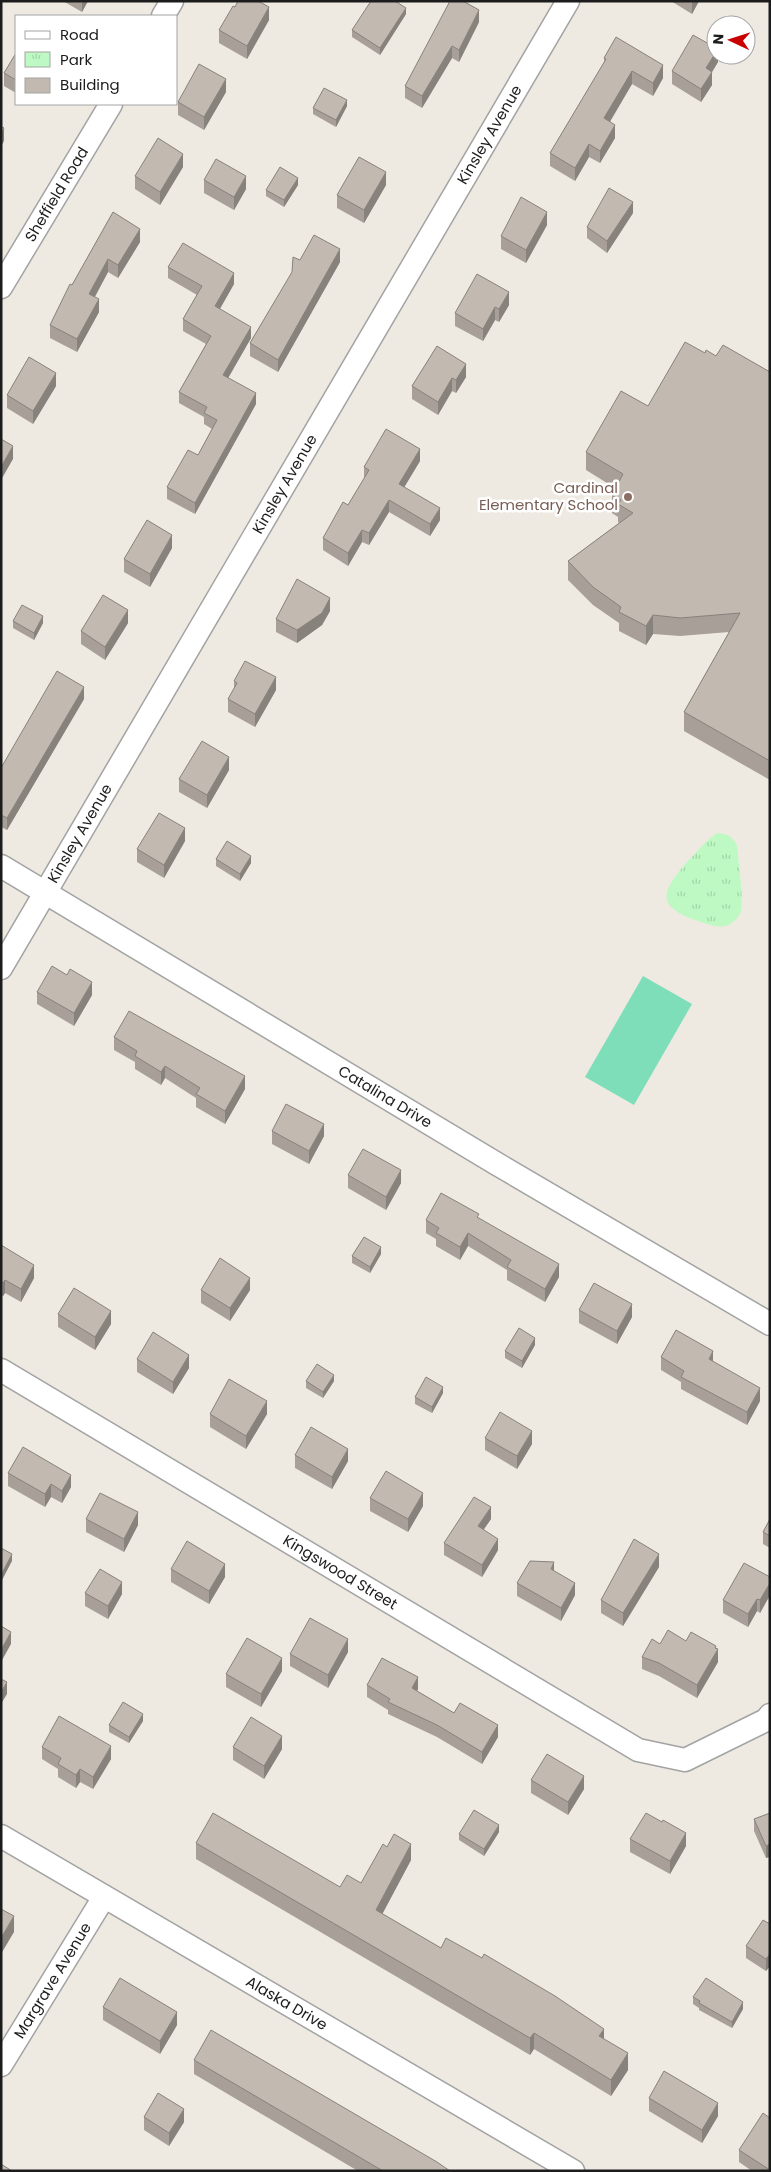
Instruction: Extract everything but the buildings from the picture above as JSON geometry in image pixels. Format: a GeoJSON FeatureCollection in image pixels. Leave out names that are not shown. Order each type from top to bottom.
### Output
{"type":"FeatureCollection","features":[{"type":"Feature","properties":{"kind":"street"},"geometry":{"type":"LineString","coordinates":[[164,15],[172,1]]}},
{"type":"Feature","properties":{"kind":"street","name":"Kinsley Avenue"},"geometry":{"type":"LineString","coordinates":[[1,968],[568,1]]}},
{"type":"Feature","properties":{"kind":"street","name":"Sheffield Road"},"geometry":{"type":"LineString","coordinates":[[1,287],[110,105]]}},
{"type":"Feature","properties":{"kind":"street","name":"Catalina Drive"},"geometry":{"type":"LineString","coordinates":[[1,866],[497,1164],[770,1324]]}},
{"type":"Feature","properties":{"kind":"street","name":"Kingswood Street"},"geometry":{"type":"LineString","coordinates":[[1,1370],[638,1750],[685,1760],[766,1720],[770,1714]]}},
{"type":"Feature","properties":{"kind":"street","name":"Alaska Drive"},"geometry":{"type":"LineString","coordinates":[[1,1836],[573,2171]]}},
{"type":"Feature","properties":{"kind":"street","name":"Margrave Avenue"},"geometry":{"type":"LineString","coordinates":[[1,2065],[104,1897]]}},
{"type":"Feature","properties":{"kind":"green space"},"geometry":{"type":"Polygon","coordinates":[[[717,833],[730,836],[737,846],[742,892],[740,914],[732,923],[721,926],[706,924],[673,909],[668,902],[667,896],[672,881],[679,872],[705,843],[717,833]]]}},
{"type":"Feature","properties":{"kind":"green space"},"geometry":{"type":"Polygon","coordinates":[[[643,976],[692,1004],[634,1105],[585,1077],[643,976]]]}},
{"type":"Feature","properties":{"kind":"place","name":"Cardinal Elementary School"},"geometry":{"type":"Point","coordinates":[628,497]}}]}
